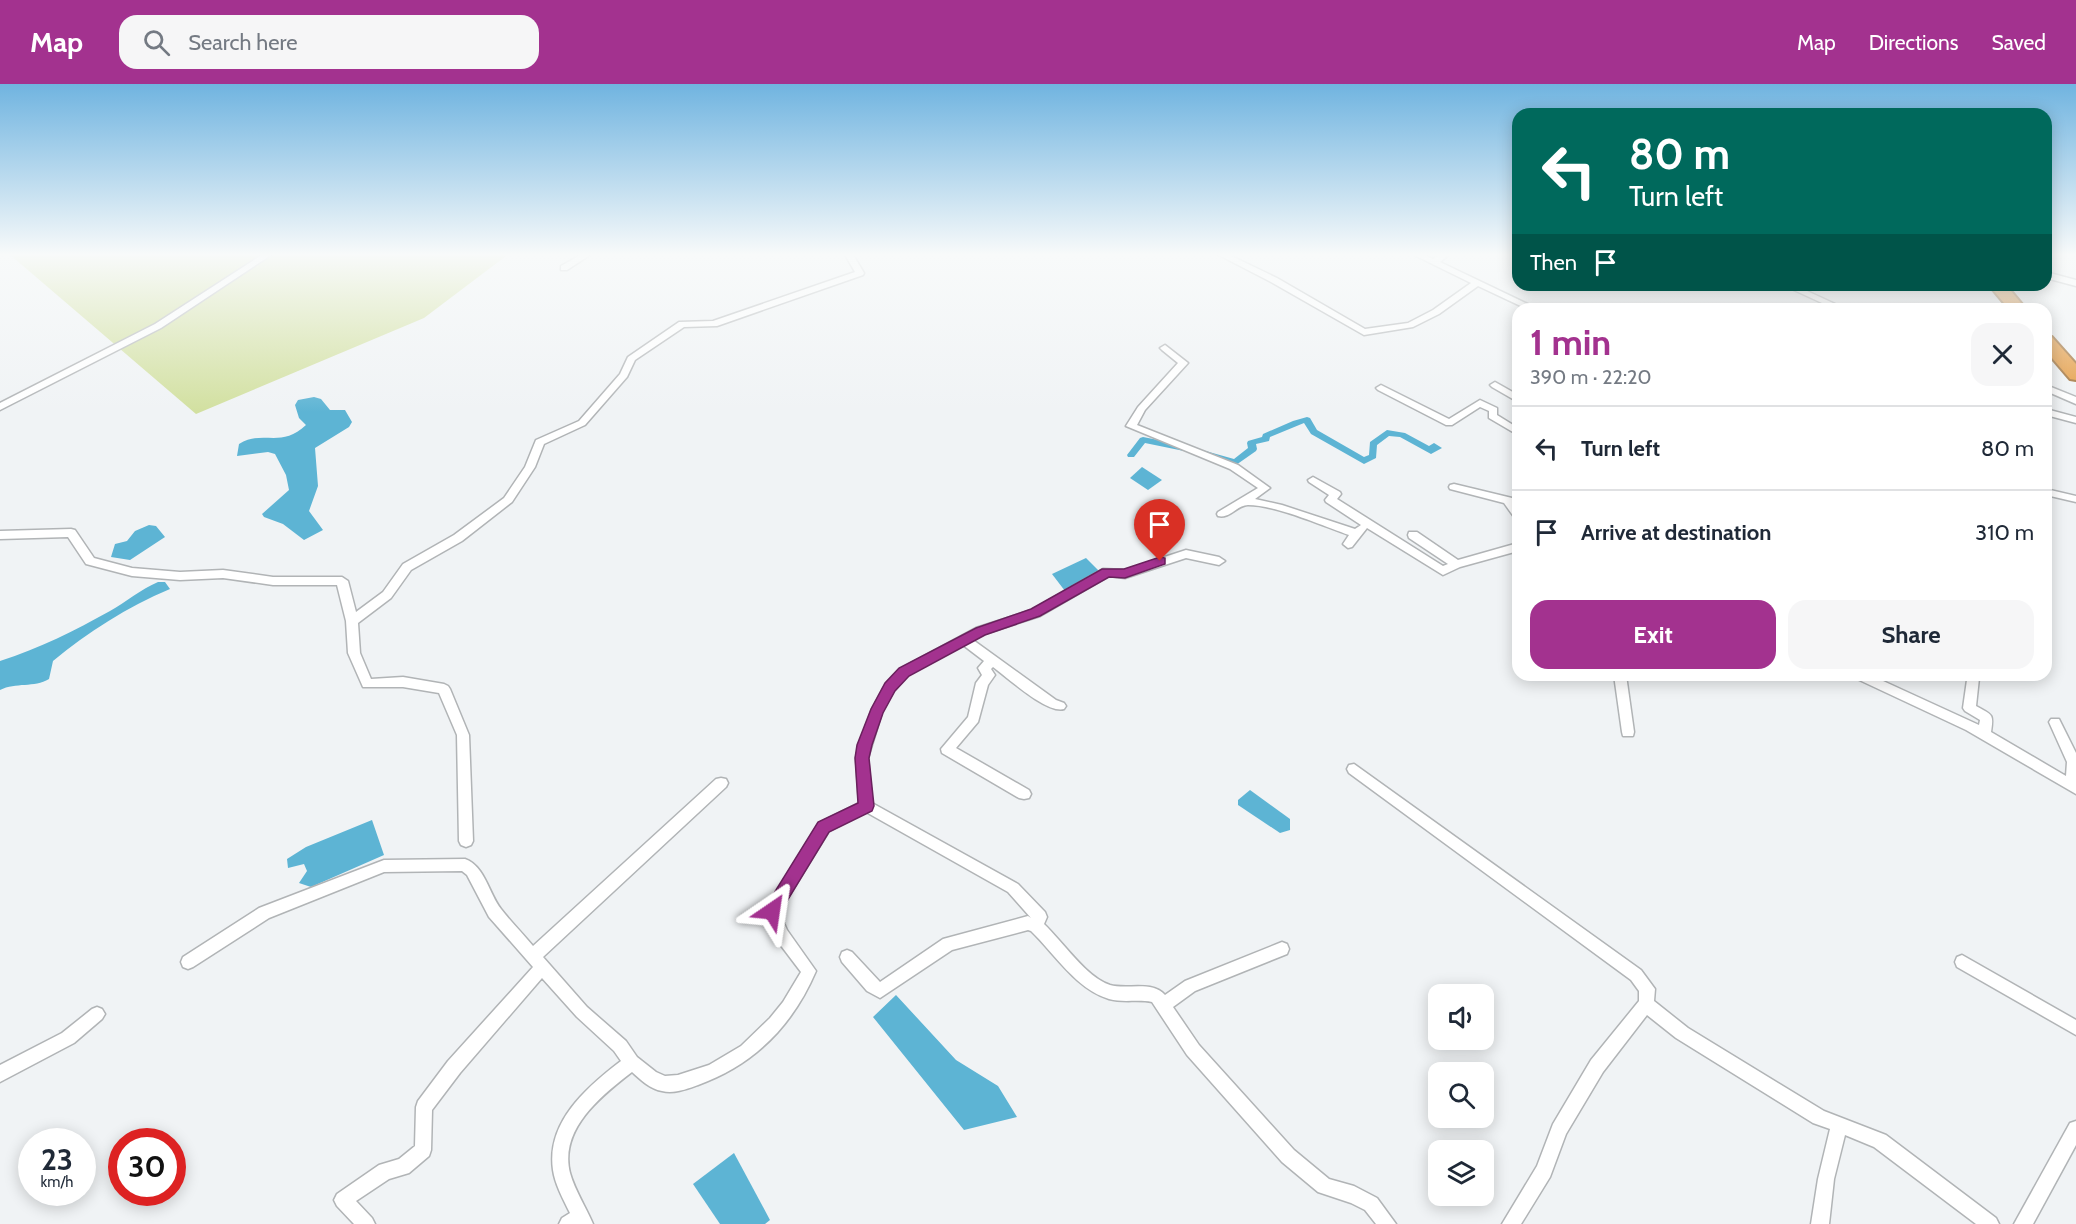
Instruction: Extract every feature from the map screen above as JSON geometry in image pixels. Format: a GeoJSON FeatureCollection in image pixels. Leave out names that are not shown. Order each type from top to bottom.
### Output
{"type":"FeatureCollection","features":[{"type":"Feature","properties":{"kind":"highway"},"geometry":{"type":"LineString","coordinates":[[2052,348],[2076,375]]}},
{"type":"Feature","properties":{"kind":"street"},"geometry":{"type":"LineString","coordinates":[[0,407],[158,326],[188,306]]}},
{"type":"Feature","properties":{"kind":"street"},"geometry":{"type":"LineString","coordinates":[[352,621],[387,595],[407,567],[458,538],[508,500],[530,467],[540,441],[582,423],[624,375],[631,359],[682,324],[714,324],[765,306]]}},
{"type":"Feature","properties":{"kind":"street"},"geometry":{"type":"LineString","coordinates":[[1319,306],[1364,332],[1410,325],[1444,306]]}},
{"type":"Feature","properties":{"kind":"street"},"geometry":{"type":"LineString","coordinates":[[1165,348],[1184,363],[1141,409],[1131,426],[1234,467],[1265,488],[1222,514]]}},
{"type":"Feature","properties":{"kind":"street"},"geometry":{"type":"LineString","coordinates":[[1495,385],[1512,395]]}},
{"type":"Feature","properties":{"kind":"street"},"geometry":{"type":"LineString","coordinates":[[1382,388],[1449,423],[1480,403],[1494,410],[1492,416],[1512,428]]}},
{"type":"Feature","properties":{"kind":"street"},"geometry":{"type":"LineString","coordinates":[[2052,390],[2076,400]]}},
{"type":"Feature","properties":{"kind":"street"},"geometry":{"type":"LineString","coordinates":[[2052,414],[2076,420]]}},
{"type":"Feature","properties":{"kind":"street"},"geometry":{"type":"LineString","coordinates":[[1313,480],[1336,494],[1330,500],[1443,571],[1456,564],[1512,549]]}},
{"type":"Feature","properties":{"kind":"street"},"geometry":{"type":"LineString","coordinates":[[1454,487],[1508,500],[1512,506]]}},
{"type":"Feature","properties":{"kind":"street"},"geometry":{"type":"LineString","coordinates":[[2052,493],[2076,499]]}},
{"type":"Feature","properties":{"kind":"street"},"geometry":{"type":"LineString","coordinates":[[1245,501],[1278,507],[1357,534]]}},
{"type":"Feature","properties":{"kind":"street"},"geometry":{"type":"LineString","coordinates":[[1348,544],[1367,523]]}},
{"type":"Feature","properties":{"kind":"street"},"geometry":{"type":"LineString","coordinates":[[0,535],[20,532],[71,532],[90,561],[132,572],[180,576],[223,574],[273,581],[342,581],[352,621],[354,653],[367,684],[403,682],[444,689],[463,735],[466,841]]}},
{"type":"Feature","properties":{"kind":"street"},"geometry":{"type":"LineString","coordinates":[[1413,535],[1456,564]]}},
{"type":"Feature","properties":{"kind":"street"},"geometry":{"type":"LineString","coordinates":[[866,806],[863,752],[876,712],[890,687],[904,672],[980,631],[1036,613],[1107,572],[1125,574],[1186,554],[1219,561]]}},
{"type":"Feature","properties":{"kind":"street"},"geometry":{"type":"LineString","coordinates":[[964,640],[1052,705],[1060,706]]}},
{"type":"Feature","properties":{"kind":"street"},"geometry":{"type":"LineString","coordinates":[[993,661],[984,668],[989,675],[982,683],[974,719],[947,749],[1024,794]]}},
{"type":"Feature","properties":{"kind":"street"},"geometry":{"type":"LineString","coordinates":[[1621,681],[1628,732]]}},
{"type":"Feature","properties":{"kind":"street"},"geometry":{"type":"LineString","coordinates":[[1872,681],[1984,734],[2073,787],[2074,762],[2055,722]]}},
{"type":"Feature","properties":{"kind":"street"},"geometry":{"type":"LineString","coordinates":[[1973,681],[1969,708],[1987,718],[1984,734]]}},
{"type":"Feature","properties":{"kind":"street"},"geometry":{"type":"LineString","coordinates":[[1354,769],[1636,975],[1647,989],[1646,1004],[1597,1066],[1559,1130],[1544,1171],[1511,1224]]}},
{"type":"Feature","properties":{"kind":"street"},"geometry":{"type":"LineString","coordinates":[[366,1224],[344,1200],[385,1171],[403,1167],[423,1150],[424,1107],[537,962],[722,783]]}},
{"type":"Feature","properties":{"kind":"street"},"geometry":{"type":"LineString","coordinates":[[866,806],[1013,888],[1040,916],[1036,926]]}},
{"type":"Feature","properties":{"kind":"street"},"geometry":{"type":"LineString","coordinates":[[189,962],[264,913],[394,864],[412,867],[465,865],[472,871],[494,912],[582,1012],[620,1046],[631,1063],[650,1079],[666,1084],[704,1076],[724,1069],[780,1020],[809,972],[781,934],[772,911],[824,827],[866,806]]}},
{"type":"Feature","properties":{"kind":"street"},"geometry":{"type":"LineString","coordinates":[[847,957],[872,986],[880,991],[948,944],[1028,923],[1036,926],[1095,984],[1110,992],[1147,993],[1164,1005],[1193,1050],[1288,1156],[1324,1186],[1354,1195],[1371,1204],[1387,1224]]}},
{"type":"Feature","properties":{"kind":"street"},"geometry":{"type":"LineString","coordinates":[[1164,1005],[1190,986],[1282,949]]}},
{"type":"Feature","properties":{"kind":"street"},"geometry":{"type":"LineString","coordinates":[[1962,962],[2076,1028]]}},
{"type":"Feature","properties":{"kind":"street"},"geometry":{"type":"LineString","coordinates":[[1646,1004],[1682,1033],[1819,1117],[1880,1141],[1990,1224]]}},
{"type":"Feature","properties":{"kind":"street"},"geometry":{"type":"LineString","coordinates":[[0,1074],[68,1038],[97,1014]]}},
{"type":"Feature","properties":{"kind":"street"},"geometry":{"type":"LineString","coordinates":[[577,1221],[561,1168],[564,1136],[587,1099],[631,1063]]}},
{"type":"Feature","properties":{"kind":"street"},"geometry":{"type":"LineString","coordinates":[[1820,1224],[1826,1179],[1839,1125]]}},
{"type":"Feature","properties":{"kind":"street"},"geometry":{"type":"LineString","coordinates":[[2023,1224],[2076,1129]]}},
{"type":"Feature","properties":{"kind":"green space"},"geometry":{"type":"Polygon","coordinates":[[[70,306],[440,306],[424,318],[196,414],[70,306]]]}},
{"type":"Feature","properties":{"kind":"water"},"geometry":{"type":"Polygon","coordinates":[[[314,397],[321,399],[330,410],[345,410],[352,422],[349,427],[315,448],[318,486],[309,511],[323,530],[304,540],[283,524],[264,517],[262,514],[289,490],[286,475],[275,454],[268,452],[237,456],[239,444],[248,440],[280,438],[297,432],[306,425],[299,418],[295,405],[298,400],[314,397]]]}},
{"type":"Feature","properties":{"kind":"water"},"geometry":{"type":"Polygon","coordinates":[[[1142,467],[1162,480],[1148,490],[1130,478],[1142,467]]]}},
{"type":"Feature","properties":{"kind":"water"},"geometry":{"type":"Polygon","coordinates":[[[149,525],[156,526],[165,537],[130,560],[111,557],[115,544],[127,541],[135,531],[149,525]]]}},
{"type":"Feature","properties":{"kind":"water"},"geometry":{"type":"Polygon","coordinates":[[[1086,558],[1101,573],[1065,591],[1052,574],[1086,558]]]}},
{"type":"Feature","properties":{"kind":"water"},"geometry":{"type":"Polygon","coordinates":[[[158,582],[165,582],[170,589],[123,612],[80,640],[53,661],[49,679],[0,690],[0,661],[29,651],[70,632],[158,582]]]}},
{"type":"Feature","properties":{"kind":"water"},"geometry":{"type":"Polygon","coordinates":[[[1250,790],[1290,819],[1290,830],[1280,833],[1238,805],[1238,800],[1250,790]]]}},
{"type":"Feature","properties":{"kind":"water"},"geometry":{"type":"Polygon","coordinates":[[[372,820],[384,855],[311,887],[299,883],[307,871],[304,864],[288,868],[287,859],[306,847],[372,820]]]}},
{"type":"Feature","properties":{"kind":"water"},"geometry":{"type":"Polygon","coordinates":[[[896,995],[956,1060],[998,1086],[1017,1117],[964,1130],[873,1017],[896,995]]]}},
{"type":"Feature","properties":{"kind":"water"},"geometry":{"type":"Polygon","coordinates":[[[734,1153],[770,1220],[765,1224],[720,1224],[693,1184],[734,1153]]]}},
{"type":"Feature","properties":{"kind":"waterway"},"geometry":{"type":"LineString","coordinates":[[1202,453],[1236,462],[1253,449],[1251,443],[1266,439],[1266,436],[1307,420],[1314,432],[1364,461],[1373,456],[1373,444],[1387,433],[1402,435],[1431,451],[1434,446],[1438,448]]}},
{"type":"Feature","properties":{"kind":"waterway"},"geometry":{"type":"LineString","coordinates":[[1131,455],[1143,440],[1184,448]]}},
{"type":"Feature","properties":{"kind":"route"},"geometry":{"type":"LineString","coordinates":[[772,911],[824,827],[866,806],[862,758],[865,745],[876,712],[890,687],[904,672],[980,631],[1036,613],[1107,572],[1125,574],[1160,561]]}}]}
